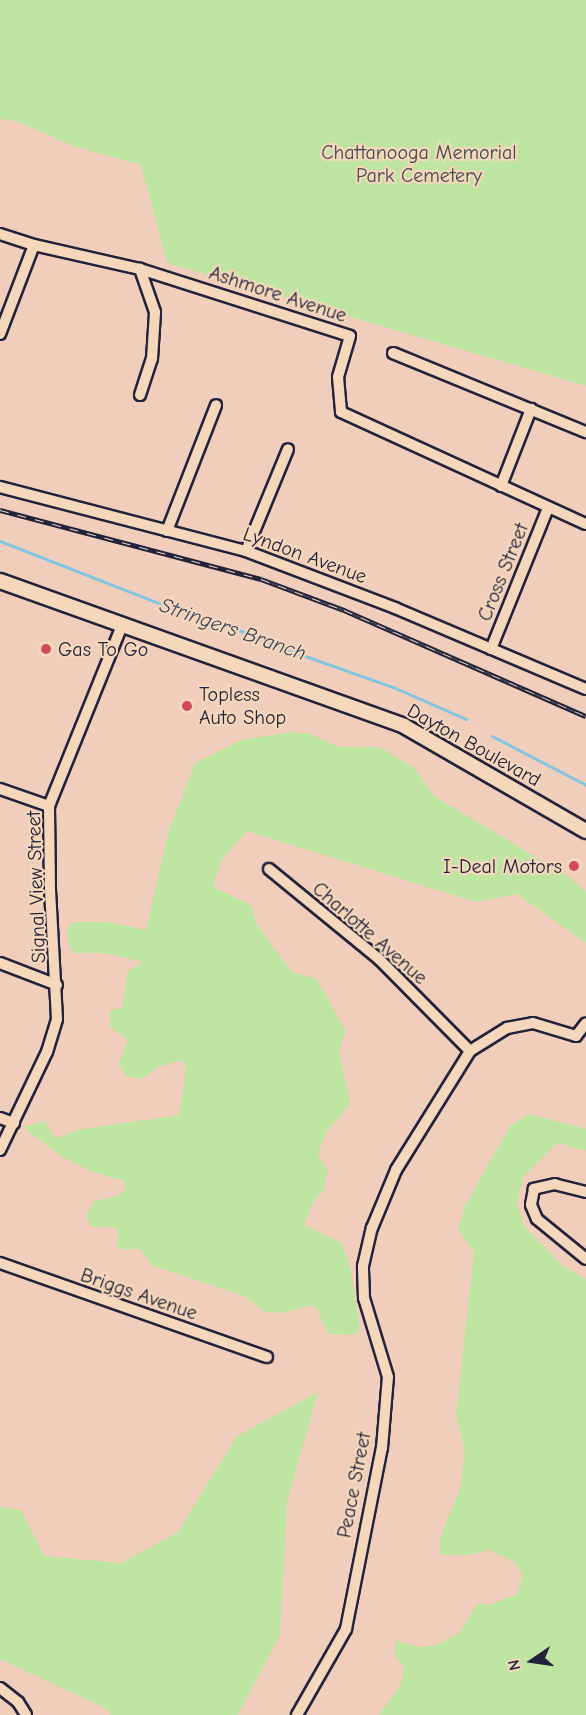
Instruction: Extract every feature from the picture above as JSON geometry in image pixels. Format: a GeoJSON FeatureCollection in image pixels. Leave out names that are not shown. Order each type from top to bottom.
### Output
{"type":"FeatureCollection","features":[{"type":"Feature","properties":{"kind":"main road","name":"Dayton Boulevard"},"geometry":{"type":"LineString","coordinates":[[0,581],[404,726],[586,831]]}},
{"type":"Feature","properties":{"kind":"street","name":"Ashmore Avenue"},"geometry":{"type":"LineString","coordinates":[[0,234],[34,245],[140,269],[350,336],[338,377],[341,412],[586,524]]}},
{"type":"Feature","properties":{"kind":"street"},"geometry":{"type":"LineString","coordinates":[[0,334],[34,245]]}},
{"type":"Feature","properties":{"kind":"street"},"geometry":{"type":"LineString","coordinates":[[140,269],[155,312],[152,359],[140,395]]}},
{"type":"Feature","properties":{"kind":"street"},"geometry":{"type":"LineString","coordinates":[[393,353],[586,432]]}},
{"type":"Feature","properties":{"kind":"street"},"geometry":{"type":"LineString","coordinates":[[167,531],[216,405]]}},
{"type":"Feature","properties":{"kind":"street"},"geometry":{"type":"LineString","coordinates":[[501,486],[531,409]]}},
{"type":"Feature","properties":{"kind":"street"},"geometry":{"type":"LineString","coordinates":[[246,551],[288,449]]}},
{"type":"Feature","properties":{"kind":"street","name":"Lyndon Avenue"},"geometry":{"type":"LineString","coordinates":[[0,487],[246,551],[395,608],[586,689]]}},
{"type":"Feature","properties":{"kind":"street","name":"Cross Street"},"geometry":{"type":"LineString","coordinates":[[491,649],[548,508]]}},
{"type":"Feature","properties":{"kind":"street","name":"Signal View Street"},"geometry":{"type":"LineString","coordinates":[[0,1150],[47,1052],[57,1019],[57,985],[50,889],[49,806],[122,625]]}},
{"type":"Feature","properties":{"kind":"street"},"geometry":{"type":"LineString","coordinates":[[0,789],[49,806]]}},
{"type":"Feature","properties":{"kind":"street","name":"Charlotte Avenue"},"geometry":{"type":"LineString","coordinates":[[269,869],[378,959],[470,1052]]}},
{"type":"Feature","properties":{"kind":"street"},"geometry":{"type":"LineString","coordinates":[[0,963],[57,985]]}},
{"type":"Feature","properties":{"kind":"street","name":"Peace Street"},"geometry":{"type":"LineString","coordinates":[[297,1715],[346,1629],[382,1448],[388,1377],[364,1298],[363,1266],[372,1228],[396,1170],[470,1052],[507,1029],[533,1023],[581,1039],[586,1023]]}},
{"type":"Feature","properties":{"kind":"street"},"geometry":{"type":"LineString","coordinates":[[0,1118],[14,1123]]}},
{"type":"Feature","properties":{"kind":"street"},"geometry":{"type":"LineString","coordinates":[[586,1192],[555,1184],[534,1189],[531,1205],[537,1219],[586,1259]]}},
{"type":"Feature","properties":{"kind":"street","name":"Briggs Avenue"},"geometry":{"type":"LineString","coordinates":[[0,1263],[267,1357]]}},
{"type":"Feature","properties":{"kind":"street"},"geometry":{"type":"LineString","coordinates":[[0,1688],[18,1702],[26,1715]]}},
{"type":"Feature","properties":{"kind":"green space","name":"Chattanooga Memorial Park Cemetery"},"geometry":{"type":"Polygon","coordinates":[[[0,0],[586,0],[586,386],[167,263],[141,165],[73,146],[16,121],[0,119],[0,0]]]}},
{"type":"Feature","properties":{"kind":"green space"},"geometry":{"type":"Polygon","coordinates":[[[290,732],[311,734],[339,747],[380,747],[414,768],[434,796],[569,877],[586,892],[586,943],[517,894],[476,902],[247,831],[222,859],[213,887],[251,905],[257,925],[292,972],[317,979],[346,1032],[339,1051],[350,1104],[325,1134],[318,1155],[328,1171],[323,1191],[314,1201],[304,1225],[342,1243],[351,1271],[360,1331],[352,1335],[328,1334],[317,1309],[311,1305],[283,1313],[265,1312],[244,1296],[153,1266],[140,1249],[119,1249],[116,1244],[119,1237],[115,1227],[92,1227],[86,1216],[94,1201],[118,1196],[125,1190],[124,1181],[93,1172],[62,1157],[23,1127],[45,1121],[54,1137],[62,1137],[76,1130],[179,1115],[186,1068],[182,1060],[158,1067],[142,1079],[126,1076],[119,1064],[128,1040],[110,1027],[110,1011],[122,1007],[128,971],[143,962],[105,953],[75,953],[68,944],[67,932],[72,922],[107,922],[146,930],[168,833],[195,763],[241,740],[290,732]]]}},
{"type":"Feature","properties":{"kind":"green space"},"geometry":{"type":"Polygon","coordinates":[[[529,1114],[586,1129],[586,1151],[557,1143],[523,1177],[517,1202],[524,1226],[563,1266],[586,1279],[586,1715],[379,1715],[401,1684],[404,1667],[395,1656],[395,1640],[419,1647],[437,1645],[459,1633],[478,1603],[490,1605],[517,1594],[523,1575],[513,1561],[488,1550],[469,1555],[441,1555],[440,1538],[460,1488],[465,1452],[456,1415],[474,1252],[458,1229],[465,1206],[510,1126],[529,1114]]]}},
{"type":"Feature","properties":{"kind":"green space"},"geometry":{"type":"Polygon","coordinates":[[[318,1392],[287,1502],[280,1635],[238,1715],[111,1715],[105,1708],[0,1659],[0,1507],[21,1510],[44,1556],[121,1563],[177,1533],[237,1436],[318,1392]]]}},
{"type":"Feature","properties":{"kind":"waterway","name":"Stringers Branch"},"geometry":{"type":"LineString","coordinates":[[0,541],[176,610],[215,620],[277,646],[393,687],[466,719]]}},
{"type":"Feature","properties":{"kind":"waterway","name":"Stringers Branch"},"geometry":{"type":"LineString","coordinates":[[492,736],[586,785]]}},
{"type":"Feature","properties":{"kind":"railway"},"geometry":{"type":"LineString","coordinates":[[0,510],[261,579],[344,610],[586,716]]}},
{"type":"Feature","properties":{"kind":"place","name":"Gas To Go"},"geometry":{"type":"Point","coordinates":[46,649]}},
{"type":"Feature","properties":{"kind":"place","name":"Topless Auto Shop"},"geometry":{"type":"Point","coordinates":[187,706]}},
{"type":"Feature","properties":{"kind":"place","name":"I-Deal Motors"},"geometry":{"type":"Point","coordinates":[574,866]}}]}
